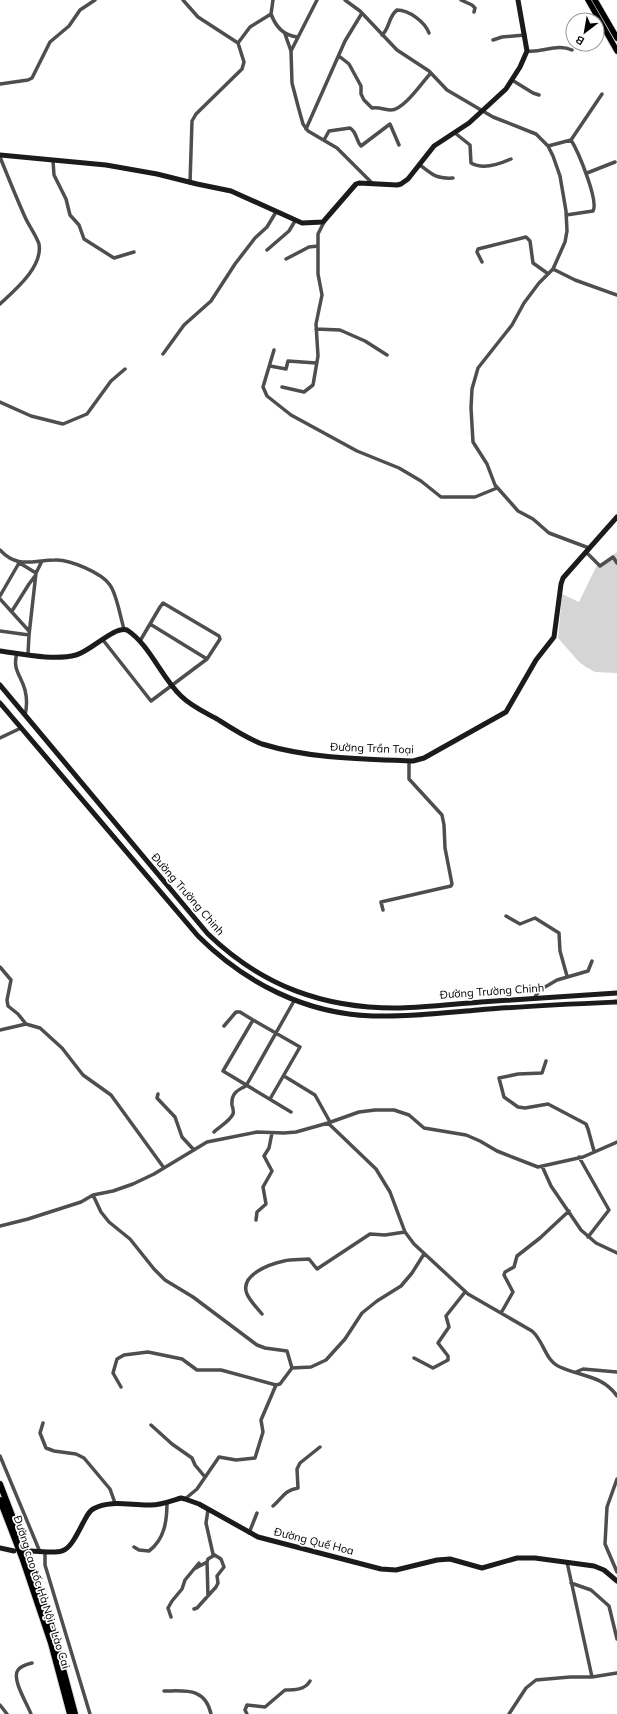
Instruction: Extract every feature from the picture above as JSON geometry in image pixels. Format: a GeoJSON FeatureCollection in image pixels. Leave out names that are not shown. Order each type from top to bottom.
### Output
{"type":"FeatureCollection","features":[{"type":"Feature","properties":{"kind":"highway","name":"Đường cao tốc Hà Nội - Lào Cai"},"geometry":{"type":"LineString","coordinates":[[0,1484],[29,1560],[51,1624],[75,1714]]}},
{"type":"Feature","properties":{"kind":"highway","name":"Đường cao tốc Hà Nội - Lào Cai"},"geometry":{"type":"LineString","coordinates":[[0,1500],[23,1560],[51,1643],[70,1714]]}},
{"type":"Feature","properties":{"kind":"main road"},"geometry":{"type":"LineString","coordinates":[[588,0],[617,51]]}},
{"type":"Feature","properties":{"kind":"main road"},"geometry":{"type":"LineString","coordinates":[[595,0],[617,38]]}},
{"type":"Feature","properties":{"kind":"street"},"geometry":{"type":"LineString","coordinates":[[0,84],[28,80],[32,78],[50,42],[69,26],[80,10],[95,0]]}},
{"type":"Feature","properties":{"kind":"street"},"geometry":{"type":"LineString","coordinates":[[183,0],[198,17],[238,43],[244,62],[242,69],[196,114],[192,121],[190,183]]}},
{"type":"Feature","properties":{"kind":"street"},"geometry":{"type":"LineString","coordinates":[[273,0],[271,14],[279,28],[285,34],[291,52],[292,83],[306,129],[337,148],[373,185]]}},
{"type":"Feature","properties":{"kind":"street"},"geometry":{"type":"LineString","coordinates":[[291,52],[297,37],[317,0]]}},
{"type":"Feature","properties":{"kind":"street"},"geometry":{"type":"LineString","coordinates":[[345,0],[362,13],[398,50],[431,73],[447,90],[500,120],[532,132],[548,146],[560,176],[566,215],[565,242],[553,269],[547,273],[524,304],[512,325],[478,368],[472,389],[471,408],[474,442],[487,464],[497,488],[518,511],[533,519],[549,533],[587,550],[600,566],[613,557],[617,563]]}},
{"type":"Feature","properties":{"kind":"street"},"geometry":{"type":"LineString","coordinates":[[461,0],[472,5],[475,8],[474,12]]}},
{"type":"Feature","properties":{"kind":"street"},"geometry":{"type":"LineString","coordinates":[[282,387],[304,392],[308,391],[313,385],[318,356],[316,319],[322,296],[318,277],[318,234],[325,221],[354,185],[359,183],[373,185],[397,185],[408,180],[434,146],[455,133],[483,111],[506,88],[525,58],[527,51],[518,0]]}},
{"type":"Feature","properties":{"kind":"street"},"geometry":{"type":"LineString","coordinates":[[382,35],[388,28],[393,13],[397,10],[407,12],[417,19],[427,27],[429,33]]}},
{"type":"Feature","properties":{"kind":"street"},"geometry":{"type":"LineString","coordinates":[[306,129],[345,41],[362,13]]}},
{"type":"Feature","properties":{"kind":"street"},"geometry":{"type":"LineString","coordinates":[[238,43],[250,27],[271,14]]}},
{"type":"Feature","properties":{"kind":"street"},"geometry":{"type":"LineString","coordinates":[[285,34],[297,37]]}},
{"type":"Feature","properties":{"kind":"street"},"geometry":{"type":"LineString","coordinates":[[493,40],[525,35]]}},
{"type":"Feature","properties":{"kind":"street"},"geometry":{"type":"LineString","coordinates":[[527,51],[540,52],[561,46],[565,47]]}},
{"type":"Feature","properties":{"kind":"street"},"geometry":{"type":"LineString","coordinates":[[339,56],[349,64],[361,86],[361,94],[371,108],[380,107],[391,110],[396,108],[413,95],[431,73]]}},
{"type":"Feature","properties":{"kind":"street"},"geometry":{"type":"LineString","coordinates":[[512,80],[539,95]]}},
{"type":"Feature","properties":{"kind":"street"},"geometry":{"type":"LineString","coordinates":[[548,146],[571,140],[602,94]]}},
{"type":"Feature","properties":{"kind":"street"},"geometry":{"type":"LineString","coordinates":[[324,140],[329,131],[350,128],[355,132],[361,146],[390,124],[399,145]]}},
{"type":"Feature","properties":{"kind":"street"},"geometry":{"type":"LineString","coordinates":[[455,133],[470,145],[471,163],[477,166],[500,164],[511,159]]}},
{"type":"Feature","properties":{"kind":"street"},"geometry":{"type":"LineString","coordinates":[[566,215],[592,211],[595,208],[586,173],[571,140]]}},
{"type":"Feature","properties":{"kind":"street"},"geometry":{"type":"LineString","coordinates":[[0,304],[26,279],[38,258],[39,251],[37,240],[26,219],[0,156],[106,165],[157,174],[190,183],[231,191],[295,221],[305,223],[325,221]]}},
{"type":"Feature","properties":{"kind":"street"},"geometry":{"type":"LineString","coordinates":[[53,161],[54,175],[66,199],[70,215],[79,225],[84,239],[114,258],[134,252]]}},
{"type":"Feature","properties":{"kind":"street"},"geometry":{"type":"LineString","coordinates":[[586,173],[615,162]]}},
{"type":"Feature","properties":{"kind":"street"},"geometry":{"type":"LineString","coordinates":[[420,165],[435,176],[442,178],[453,178]]}},
{"type":"Feature","properties":{"kind":"street"},"geometry":{"type":"LineString","coordinates":[[163,354],[184,325],[211,301],[235,264],[255,238],[267,227],[276,212]]}},
{"type":"Feature","properties":{"kind":"street"},"geometry":{"type":"LineString","coordinates":[[267,250],[289,231],[295,221]]}},
{"type":"Feature","properties":{"kind":"street"},"geometry":{"type":"LineString","coordinates":[[482,262],[476,252],[478,249],[526,237],[530,241],[533,264],[547,273]]}},
{"type":"Feature","properties":{"kind":"street"},"geometry":{"type":"LineString","coordinates":[[286,259],[309,247],[318,246]]}},
{"type":"Feature","properties":{"kind":"street"},"geometry":{"type":"LineString","coordinates":[[553,269],[575,280],[617,295]]}},
{"type":"Feature","properties":{"kind":"street"},"geometry":{"type":"LineString","coordinates":[[316,329],[340,330],[365,341],[387,355]]}},
{"type":"Feature","properties":{"kind":"street"},"geometry":{"type":"LineString","coordinates":[[274,350],[263,387],[267,396],[272,401],[291,415],[350,447],[399,468],[421,481],[441,497],[475,497],[497,488]]}},
{"type":"Feature","properties":{"kind":"street"},"geometry":{"type":"LineString","coordinates":[[270,366],[286,369],[288,361],[316,363]]}},
{"type":"Feature","properties":{"kind":"street"},"geometry":{"type":"LineString","coordinates":[[0,402],[31,416],[63,424],[87,414],[111,380],[125,369]]}},
{"type":"Feature","properties":{"kind":"street","name":"Đường Trần Toại"},"geometry":{"type":"LineString","coordinates":[[124,629],[132,633],[140,641],[172,686],[182,697],[243,735],[261,743],[332,758],[409,761],[424,758],[506,712],[536,660],[554,637],[561,584],[567,572],[617,517]]}},
{"type":"Feature","properties":{"kind":"street"},"geometry":{"type":"LineString","coordinates":[[0,551],[36,575]]}},
{"type":"Feature","properties":{"kind":"street"},"geometry":{"type":"LineString","coordinates":[[0,651],[54,657],[72,656],[82,653],[124,629],[112,589],[107,581],[86,568],[56,560],[17,562]]}},
{"type":"Feature","properties":{"kind":"street"},"geometry":{"type":"LineString","coordinates":[[12,611],[36,575],[42,561]]}},
{"type":"Feature","properties":{"kind":"street"},"geometry":{"type":"LineString","coordinates":[[17,562],[0,598],[22,622],[29,633]]}},
{"type":"Feature","properties":{"kind":"street"},"geometry":{"type":"LineString","coordinates":[[28,654],[36,575]]}},
{"type":"Feature","properties":{"kind":"street"},"geometry":{"type":"LineString","coordinates":[[103,640],[149,700],[152,700],[207,659],[220,639],[219,636],[163,603],[140,641]]}},
{"type":"Feature","properties":{"kind":"street"},"geometry":{"type":"LineString","coordinates":[[22,622],[31,620]]}},
{"type":"Feature","properties":{"kind":"street"},"geometry":{"type":"LineString","coordinates":[[150,624],[207,659]]}},
{"type":"Feature","properties":{"kind":"street"},"geometry":{"type":"LineString","coordinates":[[0,631],[29,633]]}},
{"type":"Feature","properties":{"kind":"street"},"geometry":{"type":"LineString","coordinates":[[17,653],[14,664],[24,688],[27,704],[25,716]]}},
{"type":"Feature","properties":{"kind":"street","name":"Đường Trường Chinh"},"geometry":{"type":"LineString","coordinates":[[1,687],[206,931],[239,961],[259,974],[297,992],[331,1001],[371,1007],[400,1008],[617,993]]}},
{"type":"Feature","properties":{"kind":"street","name":"Đường Trường Chinh"},"geometry":{"type":"LineString","coordinates":[[0,703],[199,937],[244,976],[273,991],[294,1001],[329,1010],[371,1016],[399,1016],[617,1002]]}},
{"type":"Feature","properties":{"kind":"street"},"geometry":{"type":"LineString","coordinates":[[0,738],[21,728]]}},
{"type":"Feature","properties":{"kind":"street"},"geometry":{"type":"LineString","coordinates":[[383,910],[381,902],[451,886],[452,884],[445,848],[442,815],[409,779],[409,761]]}},
{"type":"Feature","properties":{"kind":"street"},"geometry":{"type":"LineString","coordinates":[[506,916],[520,924],[535,918],[558,932],[560,938],[560,951],[567,976]]}},
{"type":"Feature","properties":{"kind":"street"},"geometry":{"type":"LineString","coordinates":[[199,937],[206,931]]}},
{"type":"Feature","properties":{"kind":"street"},"geometry":{"type":"LineString","coordinates":[[534,998],[540,990],[549,984],[567,976],[586,972],[592,961]]}},
{"type":"Feature","properties":{"kind":"street"},"geometry":{"type":"LineString","coordinates":[[0,967],[11,980],[7,1000],[8,1006],[26,1024]]}},
{"type":"Feature","properties":{"kind":"street"},"geometry":{"type":"LineString","coordinates":[[214,1132],[232,1116],[233,1096],[237,1089],[246,1086],[294,1001]]}},
{"type":"Feature","properties":{"kind":"street"},"geometry":{"type":"LineString","coordinates":[[329,1010],[331,1001]]}},
{"type":"Feature","properties":{"kind":"street"},"geometry":{"type":"LineString","coordinates":[[224,1026],[236,1012],[240,1012],[300,1047],[270,1099]]}},
{"type":"Feature","properties":{"kind":"street"},"geometry":{"type":"LineString","coordinates":[[253,1020],[224,1071],[246,1086],[291,1112]]}},
{"type":"Feature","properties":{"kind":"street"},"geometry":{"type":"LineString","coordinates":[[0,1030],[26,1024],[40,1028],[62,1048],[83,1075],[111,1095],[164,1168]]}},
{"type":"Feature","properties":{"kind":"street"},"geometry":{"type":"LineString","coordinates":[[546,1060],[542,1073],[518,1074],[498,1078],[504,1097],[515,1105],[522,1107],[548,1104],[578,1119],[588,1127],[594,1151]]}},
{"type":"Feature","properties":{"kind":"street"},"geometry":{"type":"LineString","coordinates":[[284,1076],[314,1094],[329,1123],[376,1169],[390,1192],[405,1232],[424,1254],[466,1292],[536,1334],[553,1363],[604,1383],[617,1396]]}},
{"type":"Feature","properties":{"kind":"street"},"geometry":{"type":"LineString","coordinates":[[158,1094],[157,1098],[175,1117],[182,1137],[194,1150]]}},
{"type":"Feature","properties":{"kind":"street"},"geometry":{"type":"LineString","coordinates":[[0,1226],[81,1202],[93,1195],[113,1191],[133,1184],[164,1168],[207,1142],[257,1132],[296,1132],[367,1110],[400,1111],[409,1115],[424,1128],[466,1134],[480,1140],[497,1151],[533,1166],[542,1166],[557,1161],[579,1158],[617,1142]]}},
{"type":"Feature","properties":{"kind":"street"},"geometry":{"type":"LineString","coordinates":[[256,1220],[257,1212],[266,1204],[263,1187],[272,1171],[264,1156],[269,1148],[272,1133]]}},
{"type":"Feature","properties":{"kind":"street"},"geometry":{"type":"LineString","coordinates":[[579,1158],[609,1210],[588,1237]]}},
{"type":"Feature","properties":{"kind":"street"},"geometry":{"type":"LineString","coordinates":[[542,1166],[551,1186],[581,1230],[601,1246],[617,1252]]}},
{"type":"Feature","properties":{"kind":"street"},"geometry":{"type":"LineString","coordinates":[[93,1195],[109,1222],[130,1239],[154,1269],[165,1280],[193,1297],[257,1345],[265,1348],[287,1351],[292,1368]]}},
{"type":"Feature","properties":{"kind":"street"},"geometry":{"type":"LineString","coordinates":[[501,1313],[513,1292],[504,1275],[505,1272],[515,1266],[517,1256],[540,1238],[569,1211]]}},
{"type":"Feature","properties":{"kind":"street"},"geometry":{"type":"LineString","coordinates":[[262,1314],[247,1294],[246,1284],[248,1278],[262,1269],[285,1261],[309,1259],[317,1269],[370,1234],[385,1235],[405,1232]]}},
{"type":"Feature","properties":{"kind":"street"},"geometry":{"type":"LineString","coordinates":[[292,1368],[311,1367],[326,1360],[347,1337],[362,1313],[377,1300],[401,1286],[412,1273],[424,1254]]}},
{"type":"Feature","properties":{"kind":"street"},"geometry":{"type":"LineString","coordinates":[[414,1358],[433,1368],[448,1360],[448,1356],[438,1343],[449,1327],[446,1316],[466,1292]]}},
{"type":"Feature","properties":{"kind":"street"},"geometry":{"type":"LineString","coordinates":[[120,1387],[113,1373],[117,1359],[124,1355],[148,1352],[182,1359],[196,1370],[221,1370],[276,1385]]}},
{"type":"Feature","properties":{"kind":"street"},"geometry":{"type":"LineString","coordinates":[[31,1551],[56,1553],[67,1550],[73,1544],[90,1512],[98,1507],[115,1503],[153,1505],[185,1499],[197,1489],[219,1457],[236,1460],[255,1458],[263,1432],[261,1420],[276,1385],[282,1382],[292,1368]]}},
{"type":"Feature","properties":{"kind":"street"},"geometry":{"type":"LineString","coordinates":[[576,1372],[583,1369],[617,1372]]}},
{"type":"Feature","properties":{"kind":"street"},"geometry":{"type":"LineString","coordinates":[[43,1423],[40,1433],[46,1448],[54,1451],[76,1454],[84,1458],[110,1489],[115,1503]]}},
{"type":"Feature","properties":{"kind":"street"},"geometry":{"type":"LineString","coordinates":[[151,1425],[172,1444],[192,1458],[195,1465],[205,1477]]}},
{"type":"Feature","properties":{"kind":"street"},"geometry":{"type":"LineString","coordinates":[[273,1506],[280,1501],[285,1493],[293,1489],[298,1489],[297,1469],[300,1463],[320,1447]]}},
{"type":"Feature","properties":{"kind":"street"},"geometry":{"type":"LineString","coordinates":[[0,1456],[42,1552],[90,1714]]}},
{"type":"Feature","properties":{"kind":"street"},"geometry":{"type":"LineString","coordinates":[[617,1479],[607,1507],[605,1544],[617,1572]]}},
{"type":"Feature","properties":{"kind":"street","name":"Đường Quế Hoa"},"geometry":{"type":"LineString","coordinates":[[185,1499],[249,1533],[271,1541],[389,1570],[450,1559],[482,1568],[521,1557],[567,1561],[599,1568],[617,1581]]}},
{"type":"Feature","properties":{"kind":"street"},"geometry":{"type":"LineString","coordinates":[[134,1547],[139,1550],[149,1551],[160,1540],[167,1516],[167,1502]]}},
{"type":"Feature","properties":{"kind":"street"},"geometry":{"type":"LineString","coordinates":[[194,1609],[197,1608],[216,1587],[218,1583],[217,1576],[224,1567],[221,1560],[214,1556],[206,1523],[208,1510]]}},
{"type":"Feature","properties":{"kind":"street"},"geometry":{"type":"LineString","coordinates":[[249,1533],[256,1513]]}},
{"type":"Feature","properties":{"kind":"street"},"geometry":{"type":"LineString","coordinates":[[0,1548],[14,1551]]}},
{"type":"Feature","properties":{"kind":"street"},"geometry":{"type":"LineString","coordinates":[[192,1570],[207,1562],[208,1559],[214,1556]]}},
{"type":"Feature","properties":{"kind":"street"},"geometry":{"type":"LineString","coordinates":[[567,1561],[592,1677]]}},
{"type":"Feature","properties":{"kind":"street"},"geometry":{"type":"LineString","coordinates":[[207,1562],[208,1596]]}},
{"type":"Feature","properties":{"kind":"street"},"geometry":{"type":"LineString","coordinates":[[170,1617],[168,1608],[172,1600],[182,1588],[192,1570],[199,1563]]}},
{"type":"Feature","properties":{"kind":"street"},"geometry":{"type":"LineString","coordinates":[[571,1583],[591,1590],[609,1606],[617,1639]]}},
{"type":"Feature","properties":{"kind":"street"},"geometry":{"type":"LineString","coordinates":[[31,1714],[22,1695],[17,1674],[21,1667],[32,1663]]}},
{"type":"Feature","properties":{"kind":"street"},"geometry":{"type":"LineString","coordinates":[[509,1714],[526,1688],[536,1680],[592,1677],[617,1673]]}},
{"type":"Feature","properties":{"kind":"street"},"geometry":{"type":"LineString","coordinates":[[246,1714],[247,1705],[265,1707],[285,1690],[293,1691],[302,1688],[307,1686],[310,1681]]}},
{"type":"Feature","properties":{"kind":"street"},"geometry":{"type":"LineString","coordinates":[[164,1691],[182,1690],[193,1692],[206,1701],[211,1714]]}},
{"type":"Feature","properties":{"kind":"street"},"geometry":{"type":"LineString","coordinates":[[0,1705],[7,1714]]}},
{"type":"Feature","properties":{"kind":"shaded area"},"geometry":{"type":"Polygon","coordinates":[[[617,552],[617,673],[595,672],[579,662],[558,638],[562,594],[579,602],[596,567],[617,552]]]}}]}
